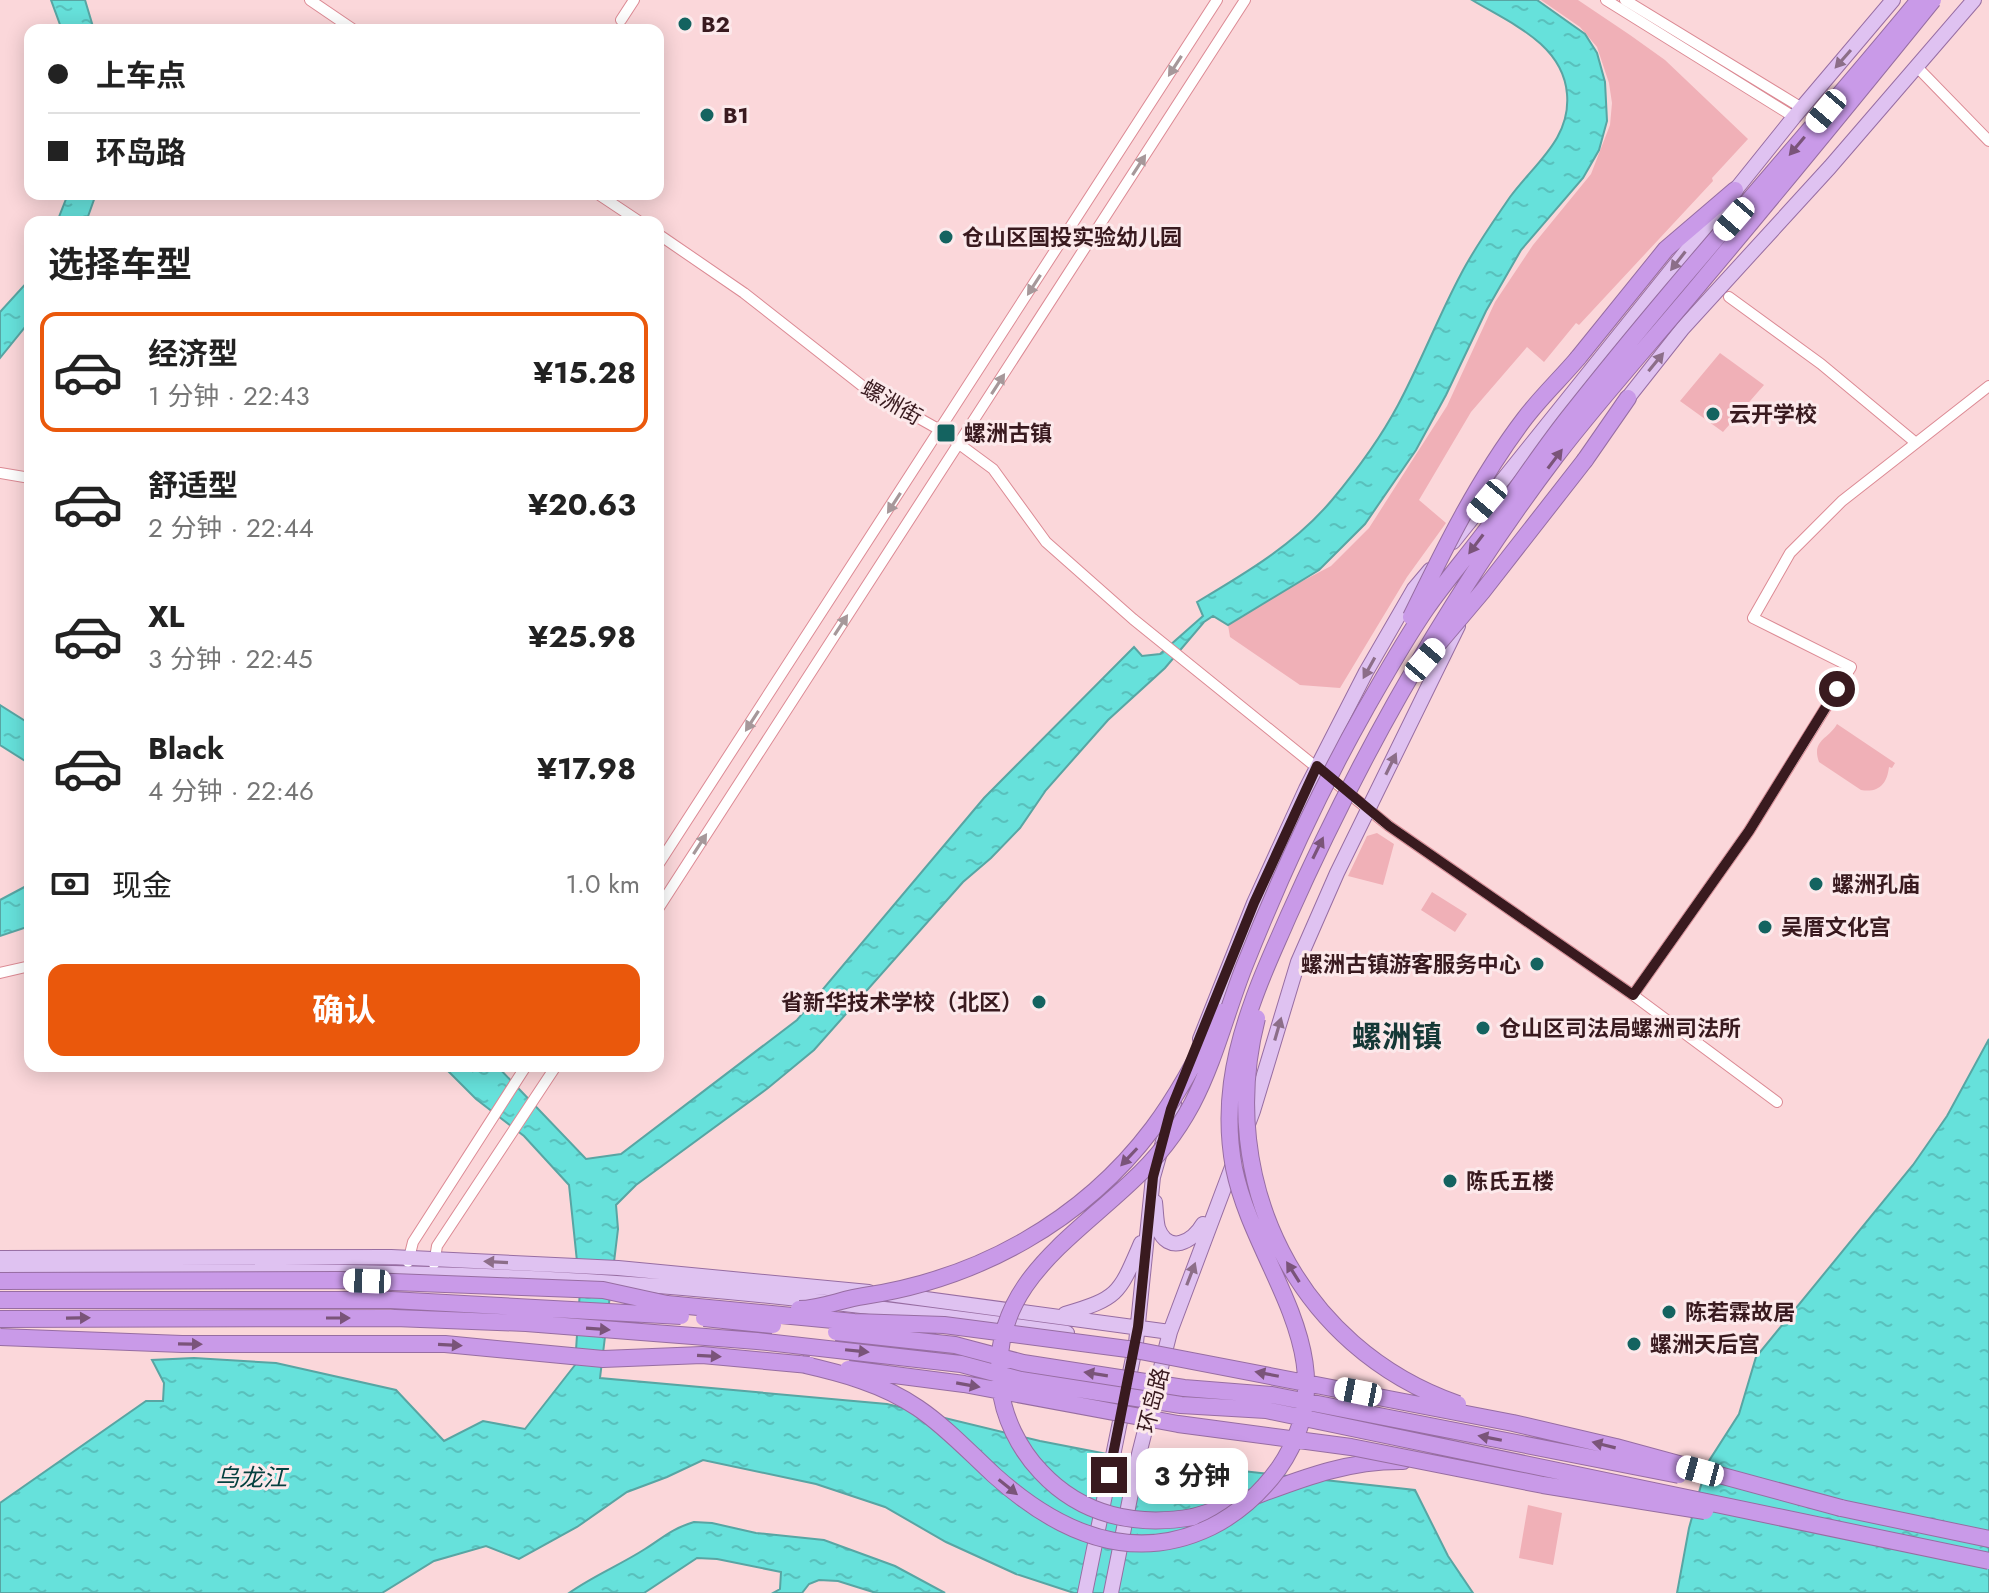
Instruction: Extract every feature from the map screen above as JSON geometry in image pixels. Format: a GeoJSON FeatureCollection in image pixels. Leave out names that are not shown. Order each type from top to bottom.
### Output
{"type":"FeatureCollection","features":[{"type":"Feature","properties":{"kind":"highway"},"geometry":{"type":"LineString","coordinates":[[1418,1461],[1367,1462],[1328,1469],[1221,1510],[1161,1522],[1134,1521],[1093,1509],[1055,1486],[1024,1451],[1004,1409],[1000,1391],[1000,1352],[1011,1307],[1045,1261],[1135,1178],[1178,1127],[1213,1059],[1242,972],[1312,808],[1425,610],[1575,408],[1919,0]]}},
{"type":"Feature","properties":{"kind":"highway"},"geometry":{"type":"LineString","coordinates":[[801,1364],[853,1378],[898,1395],[931,1418],[997,1478],[1038,1510],[1086,1535],[1111,1541],[1142,1544],[1176,1539],[1208,1528],[1242,1508],[1272,1477],[1285,1459],[1299,1426],[1305,1393],[1305,1365],[1300,1336],[1281,1284],[1252,1222],[1236,1175],[1229,1113],[1232,1071],[1244,1025],[1311,863],[1362,759],[1406,682],[1475,570],[1558,454],[1792,175],[1933,0]]}},
{"type":"Feature","properties":{"kind":"highway"},"geometry":{"type":"LineString","coordinates":[[1386,676],[1396,646],[1433,571],[1486,478],[1525,418],[1666,249],[1735,190]]}},
{"type":"Feature","properties":{"kind":"highway"},"geometry":{"type":"LineString","coordinates":[[1406,682],[1482,592],[1585,460],[1628,398]]}},
{"type":"Feature","properties":{"kind":"highway"},"geometry":{"type":"LineString","coordinates":[[1287,920],[1259,1009],[1246,1074],[1249,1157],[1269,1228],[1291,1270],[1315,1305],[1371,1359],[1429,1394],[1513,1423]]}},
{"type":"Feature","properties":{"kind":"highway"},"geometry":{"type":"LineString","coordinates":[[737,1309],[812,1309],[934,1282],[988,1261],[1048,1227],[1097,1190],[1153,1128],[1185,1079],[1242,972]]}},
{"type":"Feature","properties":{"kind":"highway"},"geometry":{"type":"LineString","coordinates":[[0,1281],[268,1279],[603,1290],[667,1304],[854,1322],[944,1325],[1097,1344],[1513,1423],[1616,1447],[1841,1508]]}},
{"type":"Feature","properties":{"kind":"highway"},"geometry":{"type":"LineString","coordinates":[[0,1300],[391,1300],[633,1312],[955,1345],[1038,1365],[1184,1388],[1272,1395],[1989,1539]]}},
{"type":"Feature","properties":{"kind":"highway"},"geometry":{"type":"LineString","coordinates":[[0,1319],[395,1318],[611,1329],[961,1364],[1021,1380],[1181,1405],[1266,1410],[1989,1561]]}},
{"type":"Feature","properties":{"kind":"highway"},"geometry":{"type":"LineString","coordinates":[[0,1337],[182,1344],[445,1344],[603,1359],[702,1355],[801,1364],[964,1384],[1178,1424],[1351,1447],[1543,1485],[1845,1531]]}},
{"type":"Feature","properties":{"kind":"main road"},"geometry":{"type":"LineString","coordinates":[[1060,1315],[1096,1306],[1113,1295],[1126,1278],[1146,1232],[1153,1177],[1171,1109],[1232,956],[1317,766],[1414,589],[1798,112],[1893,0]]}},
{"type":"Feature","properties":{"kind":"main road"},"geometry":{"type":"LineString","coordinates":[[1153,1177],[1159,1229],[1166,1240],[1180,1243],[1194,1238],[1228,1177],[1253,1111],[1303,948],[1368,809],[1459,624],[1475,598],[1574,463],[1683,328],[1830,167],[1974,0]]}},
{"type":"Feature","properties":{"kind":"main road","name":"环岛路"},"geometry":{"type":"LineString","coordinates":[[1111,1593],[1138,1458],[1168,1340],[1228,1177]]}},
{"type":"Feature","properties":{"kind":"main road","name":"环岛路"},"geometry":{"type":"LineString","coordinates":[[1085,1593],[1136,1343],[1146,1232]]}},
{"type":"Feature","properties":{"kind":"main road"},"geometry":{"type":"LineString","coordinates":[[0,1258],[434,1266],[923,1297],[1138,1327],[1168,1340]]}},
{"type":"Feature","properties":{"kind":"main road"},"geometry":{"type":"LineString","coordinates":[[0,1272],[408,1265]]}},
{"type":"Feature","properties":{"kind":"main road"},"geometry":{"type":"LineString","coordinates":[[618,1276],[1136,1343],[1168,1340]]}},
{"type":"Feature","properties":{"kind":"street"},"geometry":{"type":"LineString","coordinates":[[310,0],[345,24]]}},
{"type":"Feature","properties":{"kind":"street"},"geometry":{"type":"LineString","coordinates":[[621,20],[634,0]]}},
{"type":"Feature","properties":{"kind":"street"},"geometry":{"type":"LineString","coordinates":[[664,856],[1217,0]]}},
{"type":"Feature","properties":{"kind":"street"},"geometry":{"type":"LineString","coordinates":[[664,900],[1245,0]]}},
{"type":"Feature","properties":{"kind":"street"},"geometry":{"type":"LineString","coordinates":[[1606,0],[1798,112]]}},
{"type":"Feature","properties":{"kind":"street"},"geometry":{"type":"LineString","coordinates":[[1625,0],[1798,112]]}},
{"type":"Feature","properties":{"kind":"street"},"geometry":{"type":"LineString","coordinates":[[1916,66],[1989,141]]}},
{"type":"Feature","properties":{"kind":"street"},"geometry":{"type":"LineString","coordinates":[[607,200],[631,216]]}},
{"type":"Feature","properties":{"kind":"street","name":"螺洲街"},"geometry":{"type":"LineString","coordinates":[[664,238],[744,293],[865,388],[940,430],[993,469],[1046,542],[1141,625],[1368,809],[1633,995],[1777,1102]]}},
{"type":"Feature","properties":{"kind":"street"},"geometry":{"type":"LineString","coordinates":[[1729,297],[1833,373],[1916,443]]}},
{"type":"Feature","properties":{"kind":"street"},"geometry":{"type":"LineString","coordinates":[[1633,995],[1749,831],[1851,667],[1753,618],[1790,553],[1842,501],[1989,386]]}},
{"type":"Feature","properties":{"kind":"street"},"geometry":{"type":"LineString","coordinates":[[0,473],[24,477]]}},
{"type":"Feature","properties":{"kind":"street"},"geometry":{"type":"LineString","coordinates":[[664,842],[671,846]]}},
{"type":"Feature","properties":{"kind":"street"},"geometry":{"type":"LineString","coordinates":[[0,973],[24,967]]}},
{"type":"Feature","properties":{"kind":"street"},"geometry":{"type":"LineString","coordinates":[[408,1265],[413,1242],[523,1072]]}},
{"type":"Feature","properties":{"kind":"street"},"geometry":{"type":"LineString","coordinates":[[434,1266],[437,1246],[552,1072]]}},
{"type":"Feature","properties":{"kind":"shaded area"},"geometry":{"type":"Polygon","coordinates":[[[1541,0],[1578,0],[1665,60],[1748,139],[1579,325],[1576,323],[1544,362],[1527,347],[1471,412],[1419,500],[1446,523],[1407,577],[1340,688],[1300,685],[1230,637],[1228,625],[1272,597],[1331,566],[1369,528],[1447,406],[1495,302],[1533,245],[1591,174],[1610,125],[1612,103],[1609,83],[1597,47],[1580,27],[1541,0]]]}},
{"type":"Feature","properties":{"kind":"shaded area"},"geometry":{"type":"Polygon","coordinates":[[[1720,353],[1764,385],[1723,432],[1680,401],[1720,353]]]}},
{"type":"Feature","properties":{"kind":"shaded area"},"geometry":{"type":"Polygon","coordinates":[[[1837,724],[1895,763],[1892,768],[1889,767],[1884,783],[1877,789],[1861,790],[1819,762],[1819,744],[1837,724]]]}},
{"type":"Feature","properties":{"kind":"shaded area"},"geometry":{"type":"Polygon","coordinates":[[[1377,833],[1394,844],[1383,885],[1348,876],[1367,836],[1377,833]]]}},
{"type":"Feature","properties":{"kind":"shaded area"},"geometry":{"type":"Polygon","coordinates":[[[1432,892],[1467,914],[1455,932],[1421,910],[1432,892]]]}},
{"type":"Feature","properties":{"kind":"shaded area"},"geometry":{"type":"Polygon","coordinates":[[[1528,1505],[1562,1513],[1553,1565],[1519,1558],[1528,1505]]]}},
{"type":"Feature","properties":{"kind":"water"},"geometry":{"type":"Polygon","coordinates":[[[51,0],[85,0],[92,24],[60,24],[51,0]]]}},
{"type":"Feature","properties":{"kind":"water","name":"乌龙江"},"geometry":{"type":"Polygon","coordinates":[[[1472,0],[1537,0],[1585,34],[1597,53],[1605,82],[1607,121],[1599,150],[1583,178],[1521,250],[1486,311],[1416,450],[1365,524],[1319,570],[1228,625],[1213,616],[1204,622],[1165,668],[1108,720],[1046,790],[1020,828],[963,882],[814,1050],[768,1088],[636,1185],[616,1205],[618,1229],[600,1378],[887,1404],[1040,1441],[1133,1459],[1415,1490],[1448,1556],[1473,1593],[1074,1593],[1016,1574],[946,1542],[885,1507],[816,1484],[703,1460],[627,1492],[577,1527],[519,1559],[486,1546],[434,1561],[382,1593],[0,1593],[0,1503],[146,1401],[163,1401],[164,1383],[152,1360],[194,1358],[276,1363],[396,1390],[444,1441],[483,1421],[525,1429],[575,1365],[580,1290],[569,1185],[524,1136],[476,1099],[449,1072],[503,1072],[586,1159],[621,1154],[797,1020],[984,798],[1134,647],[1142,656],[1160,654],[1203,616],[1197,602],[1269,557],[1318,516],[1384,430],[1472,254],[1510,197],[1549,150],[1563,124],[1567,94],[1556,61],[1518,27],[1472,0]]]}},
{"type":"Feature","properties":{"kind":"water"},"geometry":{"type":"Polygon","coordinates":[[[66,200],[94,200],[88,216],[59,216],[66,200]]]}},
{"type":"Feature","properties":{"kind":"water"},"geometry":{"type":"Polygon","coordinates":[[[24,286],[24,328],[0,358],[0,312],[24,286]]]}},
{"type":"Feature","properties":{"kind":"water"},"geometry":{"type":"Polygon","coordinates":[[[0,705],[24,720],[24,760],[0,745],[0,705]]]}},
{"type":"Feature","properties":{"kind":"water"},"geometry":{"type":"Polygon","coordinates":[[[24,887],[24,928],[0,936],[0,900],[24,887]]]}},
{"type":"Feature","properties":{"kind":"water"},"geometry":{"type":"Polygon","coordinates":[[[1989,1039],[1989,1593],[1677,1593],[1689,1528],[1707,1464],[1739,1414],[1756,1357],[1913,1165],[1947,1116],[1989,1039]]]}},
{"type":"Feature","properties":{"kind":"water"},"geometry":{"type":"Polygon","coordinates":[[[694,1522],[824,1540],[895,1566],[945,1593],[876,1593],[838,1581],[819,1580],[809,1584],[802,1593],[773,1593],[780,1589],[781,1572],[697,1558],[644,1593],[569,1593],[673,1530],[694,1522]]]}},
{"type":"Feature","properties":{"kind":"place","name":"B2"},"geometry":{"type":"Point","coordinates":[685,24]}},
{"type":"Feature","properties":{"kind":"place","name":"B1"},"geometry":{"type":"Point","coordinates":[707,115]}},
{"type":"Feature","properties":{"kind":"place","name":"仓山区国投实验幼儿园"},"geometry":{"type":"Point","coordinates":[946,237]}},
{"type":"Feature","properties":{"kind":"place","name":"云开学校"},"geometry":{"type":"Point","coordinates":[1713,414]}},
{"type":"Feature","properties":{"kind":"place","name":"螺洲古镇"},"geometry":{"type":"Point","coordinates":[946,433]}},
{"type":"Feature","properties":{"kind":"place","name":"螺洲孔庙"},"geometry":{"type":"Point","coordinates":[1816,884]}},
{"type":"Feature","properties":{"kind":"place","name":"吴厝文化宫"},"geometry":{"type":"Point","coordinates":[1765,927]}},
{"type":"Feature","properties":{"kind":"place","name":"螺洲古镇游客服务中心"},"geometry":{"type":"Point","coordinates":[1537,964]}},
{"type":"Feature","properties":{"kind":"place","name":"省新华技术学校（北区）"},"geometry":{"type":"Point","coordinates":[1039,1002]}},
{"type":"Feature","properties":{"kind":"place","name":"仓山区司法局螺洲司法所"},"geometry":{"type":"Point","coordinates":[1483,1028]}},
{"type":"Feature","properties":{"kind":"place","name":"陈氏五楼"},"geometry":{"type":"Point","coordinates":[1450,1181]}},
{"type":"Feature","properties":{"kind":"place","name":"陈若霖故居"},"geometry":{"type":"Point","coordinates":[1669,1312]}},
{"type":"Feature","properties":{"kind":"place","name":"螺洲天后宫"},"geometry":{"type":"Point","coordinates":[1634,1344]}},
{"type":"Feature","properties":{"kind":"district","name":"螺洲镇"},"geometry":{"type":"Point","coordinates":[1397,1037]}},
{"type":"Feature","properties":{"kind":"route"},"geometry":{"type":"LineString","coordinates":[[1109,1475],[1136,1343],[1148,1213],[1163,1135],[1254,903],[1317,766],[1389,826],[1633,995],[1749,831],[1837,689]]}}]}
